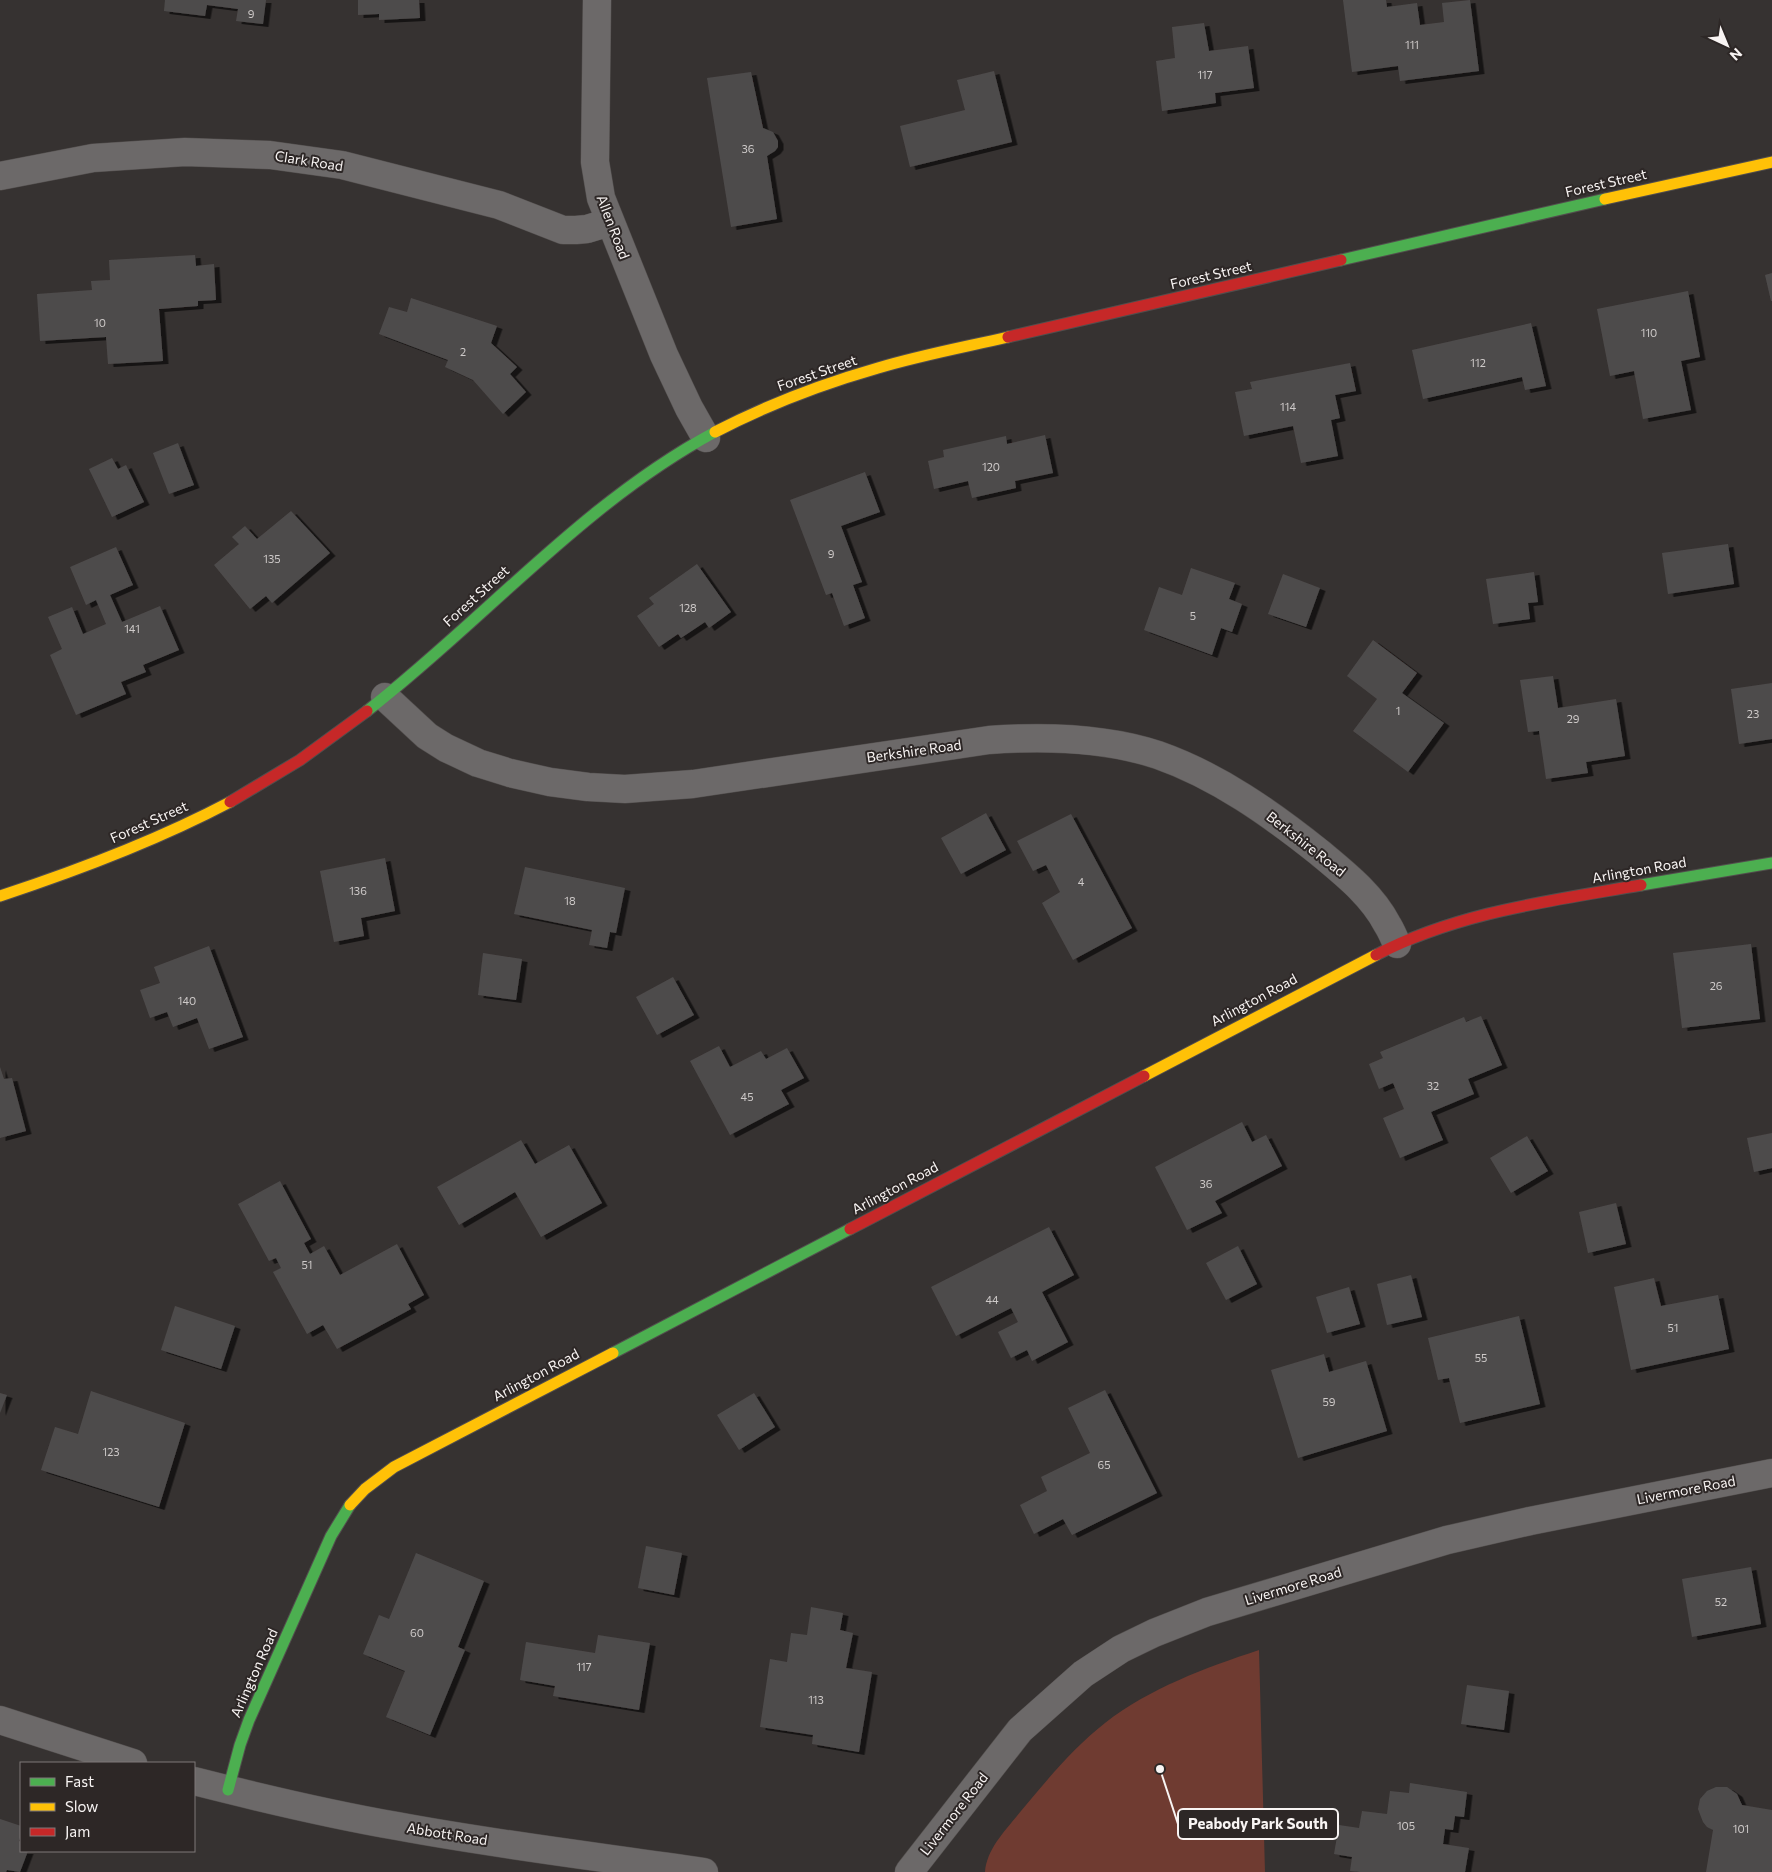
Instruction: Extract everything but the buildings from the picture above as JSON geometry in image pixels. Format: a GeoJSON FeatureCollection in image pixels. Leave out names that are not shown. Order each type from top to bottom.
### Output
{"type":"FeatureCollection","features":[{"type":"Feature","properties":{"kind":"street","name":"Allen Road"},"geometry":{"type":"LineString","coordinates":[[597,0],[595,162],[601,198],[664,354],[689,408],[706,438]]}},
{"type":"Feature","properties":{"kind":"street","name":"Clark Road"},"geometry":{"type":"LineString","coordinates":[[0,176],[93,158],[185,152],[270,154],[342,165],[490,202],[519,211],[563,230],[587,229],[610,222]]}},
{"type":"Feature","properties":{"kind":"street","name":"Forest Street"},"geometry":{"type":"LineString","coordinates":[[0,896],[142,843],[232,800],[272,778],[385,697],[589,518],[641,478],[706,438],[774,404],[809,390],[880,368],[1664,185],[1772,162]]}},
{"type":"Feature","properties":{"kind":"street","name":"Berkshire Road"},"geometry":{"type":"LineString","coordinates":[[385,697],[427,736],[446,748],[478,763],[510,773],[550,782],[588,787],[625,789],[693,784],[989,740],[1028,737],[1063,738],[1131,748],[1158,755],[1211,779],[1240,795],[1302,839],[1330,861],[1365,894],[1388,924],[1397,944]]}},
{"type":"Feature","properties":{"kind":"street","name":"Arlington Road"},"geometry":{"type":"LineString","coordinates":[[228,1790],[249,1720],[331,1536],[346,1509],[355,1498],[371,1482],[394,1467],[1397,944],[1440,927],[1479,915],[1519,906],[1772,863]]}},
{"type":"Feature","properties":{"kind":"street","name":"Livermore Road"},"geometry":{"type":"LineString","coordinates":[[909,1872],[1020,1730],[1083,1674],[1121,1649],[1154,1633],[1207,1612],[1447,1540],[1530,1521],[1772,1472]]}},
{"type":"Feature","properties":{"kind":"street"},"geometry":{"type":"LineString","coordinates":[[0,1720],[130,1762]]}},
{"type":"Feature","properties":{"kind":"street","name":"Abbott Road"},"geometry":{"type":"LineString","coordinates":[[195,1781],[294,1805],[397,1826],[704,1872]]}},
{"type":"Feature","properties":{"kind":"shaded area"},"geometry":{"type":"Polygon","coordinates":[[[1259,1650],[1265,1872],[985,1872],[989,1855],[1004,1832],[1061,1765],[1105,1723],[1140,1699],[1159,1689],[1218,1664],[1259,1650]]]}},
{"type":"Feature","properties":{"kind":"traffic: fast"},"geometry":{"type":"LineString","coordinates":[[1341,260],[1605,199]]}},
{"type":"Feature","properties":{"kind":"traffic: fast"},"geometry":{"type":"LineString","coordinates":[[367,711],[453,639],[578,527],[667,461],[715,432]]}},
{"type":"Feature","properties":{"kind":"traffic: fast"},"geometry":{"type":"LineString","coordinates":[[1641,885],[1772,863]]}},
{"type":"Feature","properties":{"kind":"traffic: fast"},"geometry":{"type":"LineString","coordinates":[[613,1353],[850,1229]]}},
{"type":"Feature","properties":{"kind":"traffic: fast"},"geometry":{"type":"LineString","coordinates":[[228,1790],[249,1720],[331,1536],[350,1505]]}},
{"type":"Feature","properties":{"kind":"traffic: slow"},"geometry":{"type":"LineString","coordinates":[[1605,199],[1772,162]]}},
{"type":"Feature","properties":{"kind":"traffic: slow"},"geometry":{"type":"LineString","coordinates":[[715,432],[775,404],[836,381],[910,359],[1008,337]]}},
{"type":"Feature","properties":{"kind":"traffic: slow"},"geometry":{"type":"LineString","coordinates":[[0,896],[117,854],[230,802]]}},
{"type":"Feature","properties":{"kind":"traffic: slow"},"geometry":{"type":"LineString","coordinates":[[1144,1076],[1376,955]]}},
{"type":"Feature","properties":{"kind":"traffic: slow"},"geometry":{"type":"LineString","coordinates":[[350,1505],[365,1489],[394,1467],[613,1353]]}},
{"type":"Feature","properties":{"kind":"traffic: jam"},"geometry":{"type":"LineString","coordinates":[[1008,337],[1341,260]]}},
{"type":"Feature","properties":{"kind":"traffic: jam"},"geometry":{"type":"LineString","coordinates":[[230,802],[300,760],[367,711]]}},
{"type":"Feature","properties":{"kind":"traffic: jam"},"geometry":{"type":"LineString","coordinates":[[1376,955],[1407,940],[1472,918],[1539,903],[1641,885]]}},
{"type":"Feature","properties":{"kind":"traffic: jam"},"geometry":{"type":"LineString","coordinates":[[850,1229],[1144,1076]]}},
{"type":"Feature","properties":{"kind":"place","name":"Peabody Park South"},"geometry":{"type":"Point","coordinates":[1160,1769]}}]}
